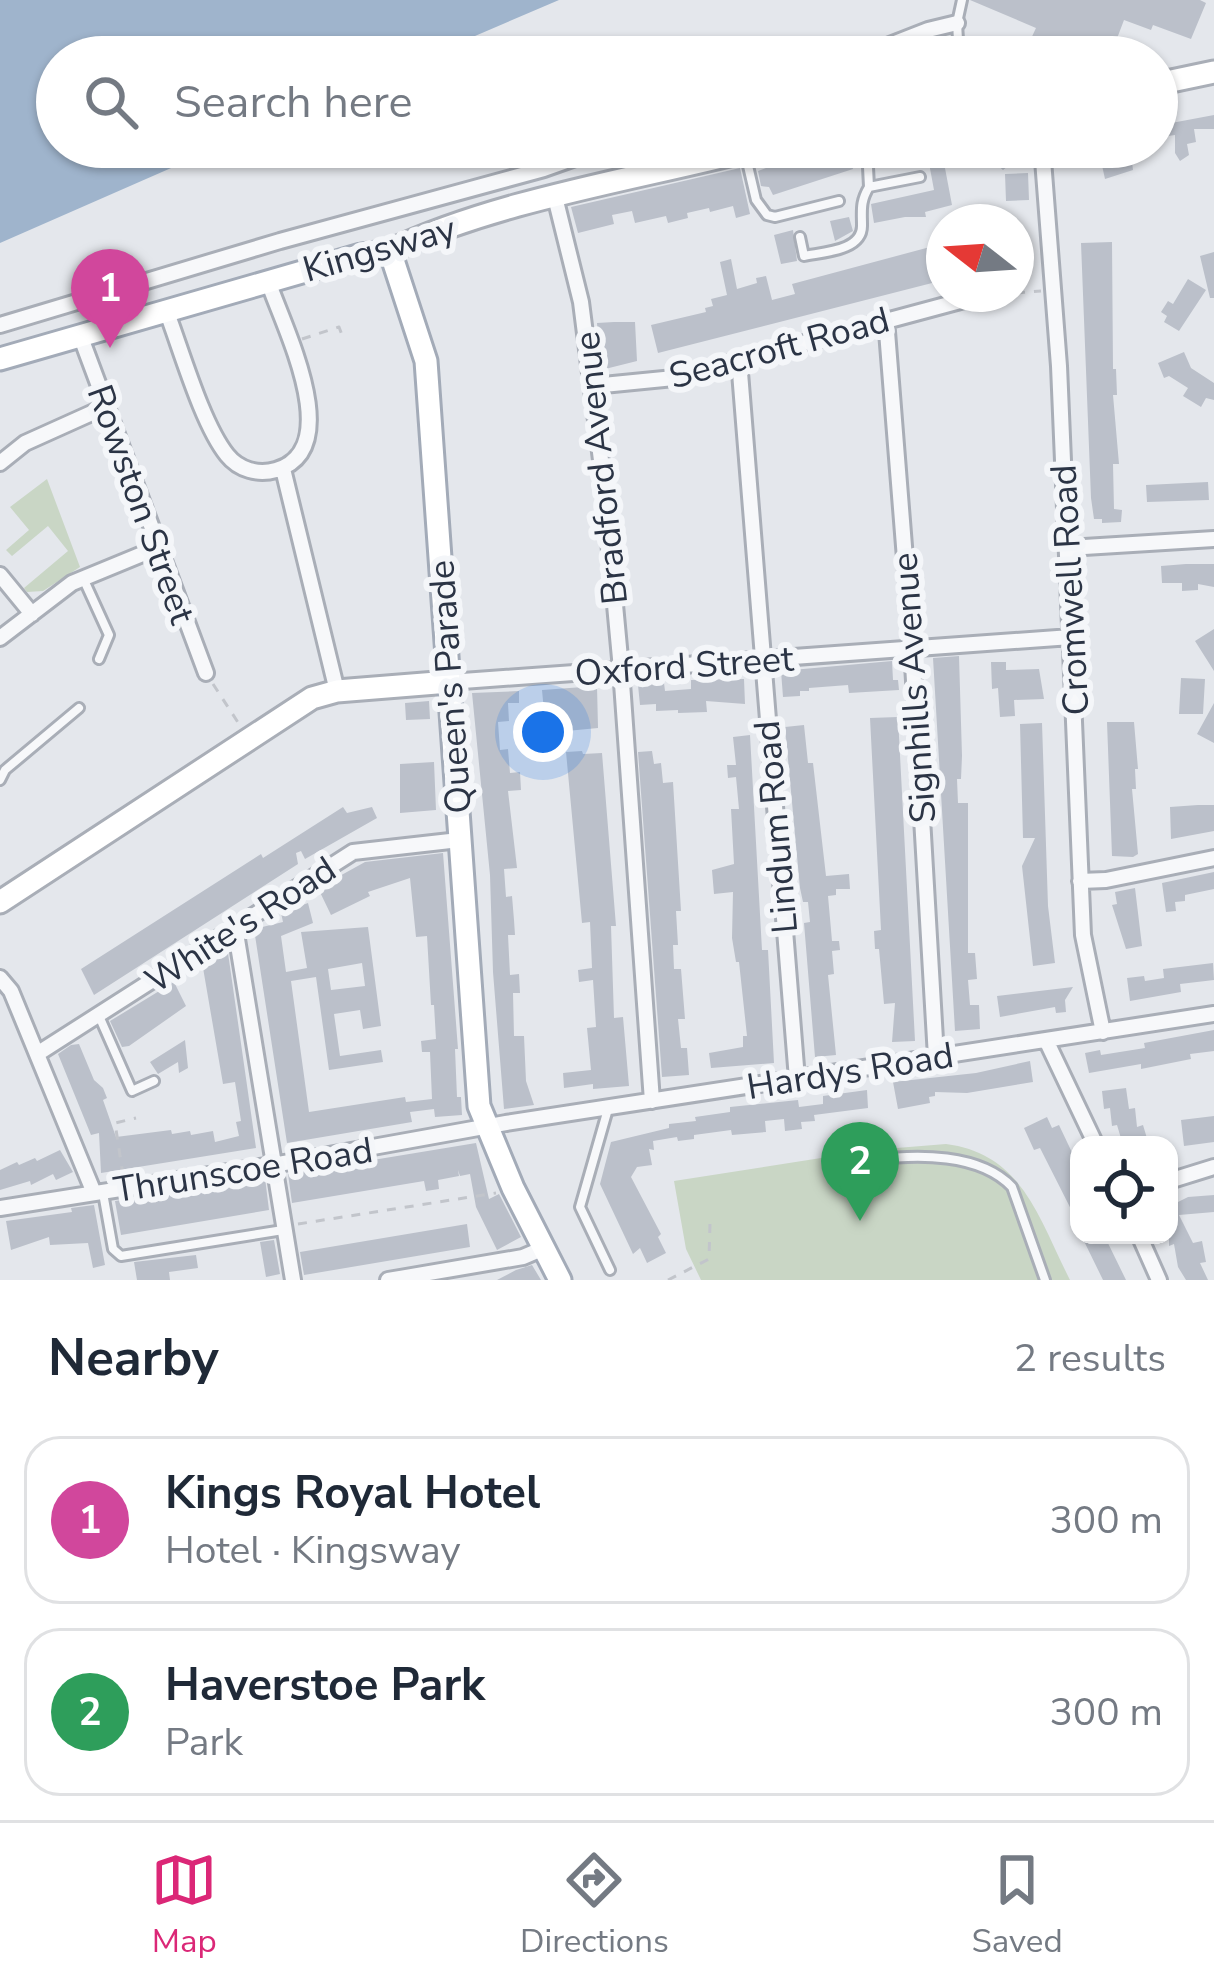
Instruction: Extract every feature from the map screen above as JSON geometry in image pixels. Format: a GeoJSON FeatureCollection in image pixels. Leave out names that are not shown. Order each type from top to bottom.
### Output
{"type":"FeatureCollection","features":[{"type":"Feature","properties":{"kind":"main road"},"geometry":{"type":"LineString","coordinates":[[1178,83],[1209,76]]}},
{"type":"Feature","properties":{"kind":"main road","name":"Kingsway"},"geometry":{"type":"LineString","coordinates":[[0,359],[268,281],[390,251],[422,235],[555,197],[675,168]]}},
{"type":"Feature","properties":{"kind":"main road","name":"Queen's Parade"},"geometry":{"type":"LineString","coordinates":[[390,251],[426,361],[479,1106],[513,1188],[560,1280]]}},
{"type":"Feature","properties":{"kind":"main road","name":"Oxford Street"},"geometry":{"type":"LineString","coordinates":[[0,902],[312,698],[337,691],[448,682]]}},
{"type":"Feature","properties":{"kind":"street"},"geometry":{"type":"LineString","coordinates":[[920,36],[957,23]]}},
{"type":"Feature","properties":{"kind":"street"},"geometry":{"type":"LineString","coordinates":[[0,325],[547,168]]}},
{"type":"Feature","properties":{"kind":"street","name":"Cromwell Road"},"geometry":{"type":"LineString","coordinates":[[1044,168],[1068,548],[1083,935],[1103,1032]]}},
{"type":"Feature","properties":{"kind":"street","name":"Bradford Avenue"},"geometry":{"type":"LineString","coordinates":[[555,197],[581,302],[593,386],[621,669],[652,1101]]}},
{"type":"Feature","properties":{"kind":"street"},"geometry":{"type":"LineString","coordinates":[[166,310],[224,452],[250,471],[283,469],[295,461],[310,437],[312,424],[268,281]]}},
{"type":"Feature","properties":{"kind":"street","name":"Seacroft Road"},"geometry":{"type":"LineString","coordinates":[[593,386],[674,377],[926,309]]}},
{"type":"Feature","properties":{"kind":"street","name":"Signhills Avenue"},"geometry":{"type":"LineString","coordinates":[[886,319],[913,647],[936,1057]]}},
{"type":"Feature","properties":{"kind":"street","name":"Rowston Street"},"geometry":{"type":"LineString","coordinates":[[80,335],[206,673]]}},
{"type":"Feature","properties":{"kind":"street","name":"Lindum Road"},"geometry":{"type":"LineString","coordinates":[[739,360],[797,1079]]}},
{"type":"Feature","properties":{"kind":"street"},"geometry":{"type":"LineString","coordinates":[[0,463],[26,443],[105,407]]}},
{"type":"Feature","properties":{"kind":"street"},"geometry":{"type":"LineString","coordinates":[[283,469],[337,691]]}},
{"type":"Feature","properties":{"kind":"street"},"geometry":{"type":"LineString","coordinates":[[1068,548],[1214,538]]}},
{"type":"Feature","properties":{"kind":"street"},"geometry":{"type":"LineString","coordinates":[[0,638],[83,578],[158,548]]}},
{"type":"Feature","properties":{"kind":"street"},"geometry":{"type":"LineString","coordinates":[[0,575],[32,614]]}},
{"type":"Feature","properties":{"kind":"street","name":"Oxford Street"},"geometry":{"type":"LineString","coordinates":[[448,682],[1071,637]]}},
{"type":"Feature","properties":{"kind":"street","name":"White's Road"},"geometry":{"type":"LineString","coordinates":[[37,1054],[353,852],[459,840]]}},
{"type":"Feature","properties":{"kind":"street"},"geometry":{"type":"LineString","coordinates":[[1080,881],[1214,858]]}},
{"type":"Feature","properties":{"kind":"street"},"geometry":{"type":"LineString","coordinates":[[235,927],[293,1280]]}},
{"type":"Feature","properties":{"kind":"street"},"geometry":{"type":"LineString","coordinates":[[0,978],[11,992],[98,1192]]}},
{"type":"Feature","properties":{"kind":"street","name":"Hardys Road"},"geometry":{"type":"LineString","coordinates":[[486,1128],[1214,1014]]}},
{"type":"Feature","properties":{"kind":"street"},"geometry":{"type":"LineString","coordinates":[[1046,1040],[1092,1136]]}},
{"type":"Feature","properties":{"kind":"street","name":"Thrunscoe Road"},"geometry":{"type":"LineString","coordinates":[[0,1208],[486,1128]]}},
{"type":"Feature","properties":{"kind":"street"},"geometry":{"type":"LineString","coordinates":[[1178,1178],[1214,1167]]}},
{"type":"Feature","properties":{"kind":"street"},"geometry":{"type":"LineString","coordinates":[[1143,1244],[1160,1280]]}},
{"type":"Feature","properties":{"kind":"street"},"geometry":{"type":"LineString","coordinates":[[388,1280],[523,1257],[544,1247]]}},
{"type":"Feature","properties":{"kind":"lane"},"geometry":{"type":"LineString","coordinates":[[958,36],[962,0]]}},
{"type":"Feature","properties":{"kind":"lane"},"geometry":{"type":"LineString","coordinates":[[754,168],[756,200],[767,215],[838,201]]}},
{"type":"Feature","properties":{"kind":"lane"},"geometry":{"type":"LineString","coordinates":[[800,237],[804,256],[854,243],[862,232],[860,206],[869,188],[868,168]]}},
{"type":"Feature","properties":{"kind":"lane"},"geometry":{"type":"LineString","coordinates":[[869,188],[920,177]]}},
{"type":"Feature","properties":{"kind":"lane"},"geometry":{"type":"LineString","coordinates":[[83,578],[110,634],[99,658]]}},
{"type":"Feature","properties":{"kind":"lane"},"geometry":{"type":"LineString","coordinates":[[0,781],[5,770],[79,708]]}},
{"type":"Feature","properties":{"kind":"lane"},"geometry":{"type":"LineString","coordinates":[[99,1014],[132,1091],[154,1081]]}},
{"type":"Feature","properties":{"kind":"lane"},"geometry":{"type":"LineString","coordinates":[[608,1108],[580,1207],[610,1270]]}},
{"type":"Feature","properties":{"kind":"lane"},"geometry":{"type":"LineString","coordinates":[[874,1160],[952,1160],[1004,1178],[1012,1187],[1045,1280]]}},
{"type":"Feature","properties":{"kind":"lane"},"geometry":{"type":"LineString","coordinates":[[98,1192],[113,1249],[121,1256],[284,1229]]}},
{"type":"Feature","properties":{"kind":"path"},"geometry":{"type":"LineString","coordinates":[[1034,292],[1054,290]]}},
{"type":"Feature","properties":{"kind":"path"},"geometry":{"type":"LineString","coordinates":[[289,344],[339,327],[342,335]]}},
{"type":"Feature","properties":{"kind":"path"},"geometry":{"type":"LineString","coordinates":[[206,673],[248,739]]}},
{"type":"Feature","properties":{"kind":"path"},"geometry":{"type":"LineString","coordinates":[[126,1188],[115,1123],[136,1118]]}},
{"type":"Feature","properties":{"kind":"path"},"geometry":{"type":"LineString","coordinates":[[284,1229],[513,1188]]}},
{"type":"Feature","properties":{"kind":"path"},"geometry":{"type":"LineString","coordinates":[[668,1280],[709,1258],[710,1223]]}},
{"type":"Feature","properties":{"kind":"green space"},"geometry":{"type":"Polygon","coordinates":[[[47,479],[80,567],[43,591],[27,592],[24,588],[68,551],[48,526],[12,556],[6,550],[29,530],[10,507],[47,479]]]}},
{"type":"Feature","properties":{"kind":"green space"},"geometry":{"type":"Polygon","coordinates":[[[946,1144],[972,1150],[1011,1175],[1037,1213],[1070,1280],[701,1280],[686,1249],[674,1181],[872,1150],[946,1144]]]}},
{"type":"Feature","properties":{"kind":"water"},"geometry":{"type":"Polygon","coordinates":[[[0,0],[559,0],[475,36],[36,36],[36,168],[171,168],[0,243],[0,0]]]}},
{"type":"Feature","properties":{"kind":"building"},"geometry":{"type":"Polygon","coordinates":[[[970,0],[1206,3],[1191,39],[1124,20],[1118,36],[1032,36],[1036,28],[970,0]]]}},
{"type":"Feature","properties":{"kind":"building"},"geometry":{"type":"Polygon","coordinates":[[[1214,115],[1214,129],[1194,129],[1196,142],[1187,144],[1189,155],[1180,161],[1178,158],[1178,122],[1214,115]]]}},
{"type":"Feature","properties":{"kind":"building"},"geometry":{"type":"Polygon","coordinates":[[[740,168],[750,214],[736,218],[733,206],[687,213],[688,218],[668,223],[666,216],[635,223],[632,211],[612,215],[614,224],[578,233],[571,207],[740,168]]]}},
{"type":"Feature","properties":{"kind":"building"},"geometry":{"type":"Polygon","coordinates":[[[930,168],[945,168],[952,204],[926,204],[926,217],[874,223],[871,204],[934,190],[930,168]]]}},
{"type":"Feature","properties":{"kind":"building"},"geometry":{"type":"Polygon","coordinates":[[[1103,168],[1133,168],[1133,170],[1105,179],[1103,168]]]}},
{"type":"Feature","properties":{"kind":"building"},"geometry":{"type":"Polygon","coordinates":[[[853,169],[773,195],[769,187],[761,186],[758,171],[853,169]]]}},
{"type":"Feature","properties":{"kind":"building"},"geometry":{"type":"Polygon","coordinates":[[[1028,173],[1029,200],[1006,201],[1005,174],[1028,173]]]}},
{"type":"Feature","properties":{"kind":"building"},"geometry":{"type":"Polygon","coordinates":[[[849,217],[853,231],[835,241],[830,221],[849,217]]]}},
{"type":"Feature","properties":{"kind":"building"},"geometry":{"type":"Polygon","coordinates":[[[793,230],[797,261],[781,264],[774,235],[793,230]]]}},
{"type":"Feature","properties":{"kind":"building"},"geometry":{"type":"Polygon","coordinates":[[[1112,242],[1117,395],[1113,395],[1119,464],[1113,464],[1114,509],[1122,510],[1121,522],[1102,523],[1094,519],[1091,498],[1081,243],[1112,242]]]}},
{"type":"Feature","properties":{"kind":"building"},"geometry":{"type":"Polygon","coordinates":[[[926,248],[926,285],[658,353],[651,325],[706,312],[705,308],[713,306],[711,299],[727,295],[720,262],[731,259],[737,289],[766,276],[772,300],[795,294],[792,284],[926,248]]]}},
{"type":"Feature","properties":{"kind":"building"},"geometry":{"type":"Polygon","coordinates":[[[1214,252],[1214,298],[1210,298],[1200,256],[1214,252]]]}},
{"type":"Feature","properties":{"kind":"building"},"geometry":{"type":"Polygon","coordinates":[[[1188,279],[1206,290],[1179,331],[1164,322],[1167,316],[1161,312],[1168,301],[1173,304],[1188,279]]]}},
{"type":"Feature","properties":{"kind":"building"},"geometry":{"type":"Polygon","coordinates":[[[635,322],[637,361],[601,370],[597,323],[635,322]]]}},
{"type":"Feature","properties":{"kind":"building"},"geometry":{"type":"Polygon","coordinates":[[[1184,352],[1191,368],[1214,383],[1214,400],[1206,398],[1201,407],[1183,396],[1188,388],[1169,376],[1164,378],[1158,363],[1184,352]]]}},
{"type":"Feature","properties":{"kind":"building"},"geometry":{"type":"Polygon","coordinates":[[[1208,482],[1209,500],[1147,502],[1146,485],[1208,482]]]}},
{"type":"Feature","properties":{"kind":"building"},"geometry":{"type":"Polygon","coordinates":[[[1214,564],[1214,587],[1198,584],[1198,590],[1182,591],[1182,583],[1162,583],[1161,566],[1214,564]]]}},
{"type":"Feature","properties":{"kind":"building"},"geometry":{"type":"Polygon","coordinates":[[[1214,629],[1214,671],[1195,641],[1214,629]]]}},
{"type":"Feature","properties":{"kind":"building"},"geometry":{"type":"Polygon","coordinates":[[[959,656],[962,756],[958,803],[968,803],[968,953],[975,953],[977,979],[968,980],[970,1005],[979,1005],[980,1029],[955,1031],[933,658],[959,656]]]}},
{"type":"Feature","properties":{"kind":"building"},"geometry":{"type":"Polygon","coordinates":[[[892,661],[899,690],[849,693],[848,685],[809,688],[800,691],[800,696],[783,697],[781,671],[892,661]]]}},
{"type":"Feature","properties":{"kind":"building"},"geometry":{"type":"Polygon","coordinates":[[[991,662],[1006,662],[1006,670],[1039,669],[1044,699],[1014,700],[1015,716],[1000,717],[991,662]]]}},
{"type":"Feature","properties":{"kind":"building"},"geometry":{"type":"Polygon","coordinates":[[[1181,678],[1205,679],[1203,714],[1179,714],[1181,678]]]}},
{"type":"Feature","properties":{"kind":"building"},"geometry":{"type":"Polygon","coordinates":[[[744,679],[745,704],[706,701],[707,712],[678,713],[656,711],[656,704],[640,705],[638,685],[664,683],[665,691],[691,689],[691,680],[744,679]]]}},
{"type":"Feature","properties":{"kind":"building"},"geometry":{"type":"Polygon","coordinates":[[[597,686],[598,728],[546,733],[542,690],[597,686]]]}},
{"type":"Feature","properties":{"kind":"building"},"geometry":{"type":"Polygon","coordinates":[[[519,691],[519,703],[508,703],[509,721],[498,722],[500,750],[508,749],[510,773],[520,772],[521,790],[508,791],[517,868],[504,869],[515,935],[508,935],[510,975],[519,974],[520,993],[513,993],[514,1036],[524,1036],[526,1081],[534,1105],[504,1109],[490,875],[472,693],[519,691]]]}},
{"type":"Feature","properties":{"kind":"building"},"geometry":{"type":"Polygon","coordinates":[[[429,701],[430,719],[406,720],[405,703],[429,701]]]}},
{"type":"Feature","properties":{"kind":"building"},"geometry":{"type":"Polygon","coordinates":[[[1214,703],[1214,743],[1197,734],[1214,703]]]}},
{"type":"Feature","properties":{"kind":"building"},"geometry":{"type":"Polygon","coordinates":[[[898,717],[915,1041],[892,1042],[895,1003],[884,1004],[879,949],[875,949],[874,931],[881,930],[870,718],[898,717]]]}},
{"type":"Feature","properties":{"kind":"building"},"geometry":{"type":"Polygon","coordinates":[[[1107,722],[1134,722],[1138,769],[1136,789],[1132,789],[1138,854],[1133,857],[1112,856],[1107,722]]]}},
{"type":"Feature","properties":{"kind":"building"},"geometry":{"type":"Polygon","coordinates":[[[1042,723],[1048,906],[1055,963],[1033,966],[1022,866],[1035,838],[1023,838],[1020,724],[1042,723]]]}},
{"type":"Feature","properties":{"kind":"building"},"geometry":{"type":"Polygon","coordinates":[[[804,725],[826,876],[849,874],[850,889],[836,889],[836,895],[828,896],[832,941],[839,941],[840,950],[832,951],[834,974],[828,975],[836,1055],[815,1057],[804,923],[810,922],[808,902],[803,902],[800,888],[785,727],[804,725]]]}},
{"type":"Feature","properties":{"kind":"building"},"geometry":{"type":"Polygon","coordinates":[[[750,735],[762,950],[768,950],[774,1063],[711,1068],[709,1053],[743,1047],[743,1036],[747,1036],[732,938],[733,892],[714,894],[712,870],[734,864],[731,809],[739,809],[736,777],[728,778],[727,765],[736,765],[733,737],[750,735]]]}},
{"type":"Feature","properties":{"kind":"building"},"geometry":{"type":"Polygon","coordinates":[[[652,751],[654,764],[661,763],[663,783],[673,782],[681,911],[676,911],[674,969],[681,969],[685,1019],[678,1019],[689,1075],[662,1077],[638,752],[652,751]]]}},
{"type":"Feature","properties":{"kind":"building"},"geometry":{"type":"Polygon","coordinates":[[[566,752],[602,753],[616,926],[611,926],[614,1018],[623,1017],[629,1086],[564,1088],[563,1073],[591,1070],[587,1028],[596,1027],[593,980],[579,982],[578,970],[592,968],[590,922],[582,923],[566,752]]]}},
{"type":"Feature","properties":{"kind":"building"},"geometry":{"type":"Polygon","coordinates":[[[434,762],[436,810],[400,813],[400,764],[434,762]]]}},
{"type":"Feature","properties":{"kind":"building"},"geometry":{"type":"Polygon","coordinates":[[[1214,805],[1214,831],[1171,839],[1170,807],[1214,805]]]}},
{"type":"Feature","properties":{"kind":"building"},"geometry":{"type":"Polygon","coordinates":[[[343,807],[347,813],[372,807],[377,818],[305,859],[301,851],[296,853],[298,864],[94,995],[81,969],[343,807]]]}},
{"type":"Feature","properties":{"kind":"building"},"geometry":{"type":"Polygon","coordinates":[[[443,853],[458,1049],[457,1097],[461,1097],[462,1115],[435,1117],[434,1109],[410,1112],[412,1122],[287,1143],[254,929],[283,922],[281,913],[308,903],[313,923],[281,936],[286,972],[307,968],[301,932],[368,927],[381,1026],[363,1029],[360,1010],[334,1014],[340,1056],[381,1050],[383,1062],[329,1070],[316,977],[291,981],[309,1112],[405,1097],[406,1102],[432,1099],[430,1052],[422,1052],[421,1041],[436,1039],[434,1005],[427,936],[416,937],[410,878],[368,892],[370,896],[331,915],[318,888],[365,862],[443,853]],[[362,963],[328,969],[331,990],[365,986],[362,963]]]}},
{"type":"Feature","properties":{"kind":"building"},"geometry":{"type":"Polygon","coordinates":[[[1214,872],[1214,889],[1185,895],[1185,901],[1175,902],[1176,911],[1166,912],[1162,883],[1214,872]]]}},
{"type":"Feature","properties":{"kind":"building"},"geometry":{"type":"Polygon","coordinates":[[[1135,888],[1142,946],[1126,949],[1112,905],[1117,904],[1115,892],[1135,888]]]}},
{"type":"Feature","properties":{"kind":"building"},"geometry":{"type":"Polygon","coordinates":[[[227,946],[256,1148],[101,1173],[99,1133],[91,1135],[58,1054],[71,1045],[79,1044],[94,1080],[103,1088],[116,1137],[171,1130],[172,1134],[190,1131],[191,1135],[213,1131],[215,1142],[239,1136],[235,1082],[223,1084],[202,962],[227,946]]]}},
{"type":"Feature","properties":{"kind":"building"},"geometry":{"type":"Polygon","coordinates":[[[1213,963],[1214,980],[1180,984],[1181,992],[1130,1001],[1127,978],[1164,978],[1163,969],[1213,963]]]}},
{"type":"Feature","properties":{"kind":"building"},"geometry":{"type":"Polygon","coordinates":[[[174,982],[186,1006],[122,1047],[110,1021],[174,982]]]}},
{"type":"Feature","properties":{"kind":"building"},"geometry":{"type":"Polygon","coordinates":[[[1073,987],[1065,1000],[1066,1012],[1056,1013],[1055,1007],[1000,1017],[997,996],[1073,987]]]}},
{"type":"Feature","properties":{"kind":"building"},"geometry":{"type":"Polygon","coordinates":[[[1214,1030],[1214,1051],[1190,1054],[1191,1059],[1089,1073],[1085,1053],[1145,1048],[1144,1043],[1214,1030]]]}},
{"type":"Feature","properties":{"kind":"building"},"geometry":{"type":"Polygon","coordinates":[[[185,1040],[188,1068],[179,1073],[178,1062],[158,1074],[150,1062],[185,1040]]]}},
{"type":"Feature","properties":{"kind":"building"},"geometry":{"type":"Polygon","coordinates":[[[1030,1061],[1033,1082],[967,1093],[935,1092],[930,1103],[898,1109],[893,1082],[976,1073],[1030,1061]]]}},
{"type":"Feature","properties":{"kind":"building"},"geometry":{"type":"Polygon","coordinates":[[[1126,1088],[1129,1109],[1135,1108],[1137,1127],[1143,1125],[1146,1136],[1120,1136],[1117,1125],[1112,1126],[1110,1108],[1104,1109],[1102,1091],[1126,1088]]]}},
{"type":"Feature","properties":{"kind":"building"},"geometry":{"type":"Polygon","coordinates":[[[867,1090],[868,1108],[814,1115],[815,1121],[801,1122],[802,1129],[785,1131],[784,1119],[765,1121],[766,1132],[732,1135],[731,1130],[694,1135],[694,1139],[653,1141],[654,1150],[649,1149],[652,1165],[637,1167],[631,1177],[666,1253],[647,1263],[640,1248],[633,1254],[600,1184],[611,1142],[696,1121],[695,1117],[730,1112],[730,1107],[798,1100],[799,1107],[823,1104],[823,1096],[867,1090]]]}},
{"type":"Feature","properties":{"kind":"building"},"geometry":{"type":"Polygon","coordinates":[[[1214,1116],[1214,1142],[1184,1146],[1181,1120],[1214,1116]]]}},
{"type":"Feature","properties":{"kind":"building"},"geometry":{"type":"Polygon","coordinates":[[[1047,1117],[1052,1128],[1059,1125],[1070,1148],[1070,1207],[1040,1148],[1034,1150],[1024,1128],[1047,1117]]]}},
{"type":"Feature","properties":{"kind":"building"},"geometry":{"type":"Polygon","coordinates":[[[476,1143],[489,1199],[499,1194],[521,1237],[497,1250],[476,1207],[470,1174],[460,1176],[458,1170],[459,1176],[438,1180],[439,1189],[426,1191],[424,1181],[292,1203],[288,1174],[476,1143]]]}},
{"type":"Feature","properties":{"kind":"building"},"geometry":{"type":"Polygon","coordinates":[[[60,1150],[73,1172],[56,1180],[53,1174],[31,1185],[30,1181],[0,1190],[0,1170],[60,1150]]]}},
{"type":"Feature","properties":{"kind":"building"},"geometry":{"type":"Polygon","coordinates":[[[265,1178],[269,1210],[121,1235],[115,1201],[265,1178]]]}},
{"type":"Feature","properties":{"kind":"building"},"geometry":{"type":"Polygon","coordinates":[[[1214,1195],[1214,1212],[1179,1215],[1193,1243],[1202,1241],[1206,1262],[1200,1263],[1208,1280],[1186,1280],[1174,1244],[1178,1244],[1178,1202],[1214,1195]]]}},
{"type":"Feature","properties":{"kind":"building"},"geometry":{"type":"Polygon","coordinates":[[[94,1205],[105,1265],[93,1268],[88,1243],[50,1245],[49,1237],[11,1250],[6,1221],[94,1205]]]}},
{"type":"Feature","properties":{"kind":"building"},"geometry":{"type":"Polygon","coordinates":[[[467,1224],[470,1247],[304,1275],[300,1252],[467,1224]]]}},
{"type":"Feature","properties":{"kind":"building"},"geometry":{"type":"Polygon","coordinates":[[[274,1240],[280,1274],[266,1277],[260,1242],[274,1240]]]}},
{"type":"Feature","properties":{"kind":"building"},"geometry":{"type":"Polygon","coordinates":[[[1085,1244],[1108,1244],[1126,1280],[1103,1280],[1085,1244]]]}},
{"type":"Feature","properties":{"kind":"building"},"geometry":{"type":"Polygon","coordinates":[[[196,1255],[198,1268],[169,1272],[170,1280],[137,1280],[134,1262],[196,1255]]]}},
{"type":"Feature","properties":{"kind":"building"},"geometry":{"type":"Polygon","coordinates":[[[532,1265],[541,1280],[497,1280],[516,1270],[532,1265]]]}},
{"type":"Feature","properties":{"kind":"place","name":"Kings Royal Hotel"},"geometry":{"type":"Point","coordinates":[110,348]}},
{"type":"Feature","properties":{"kind":"place","name":"Haverstoe Park"},"geometry":{"type":"Point","coordinates":[860,1221]}}]}
